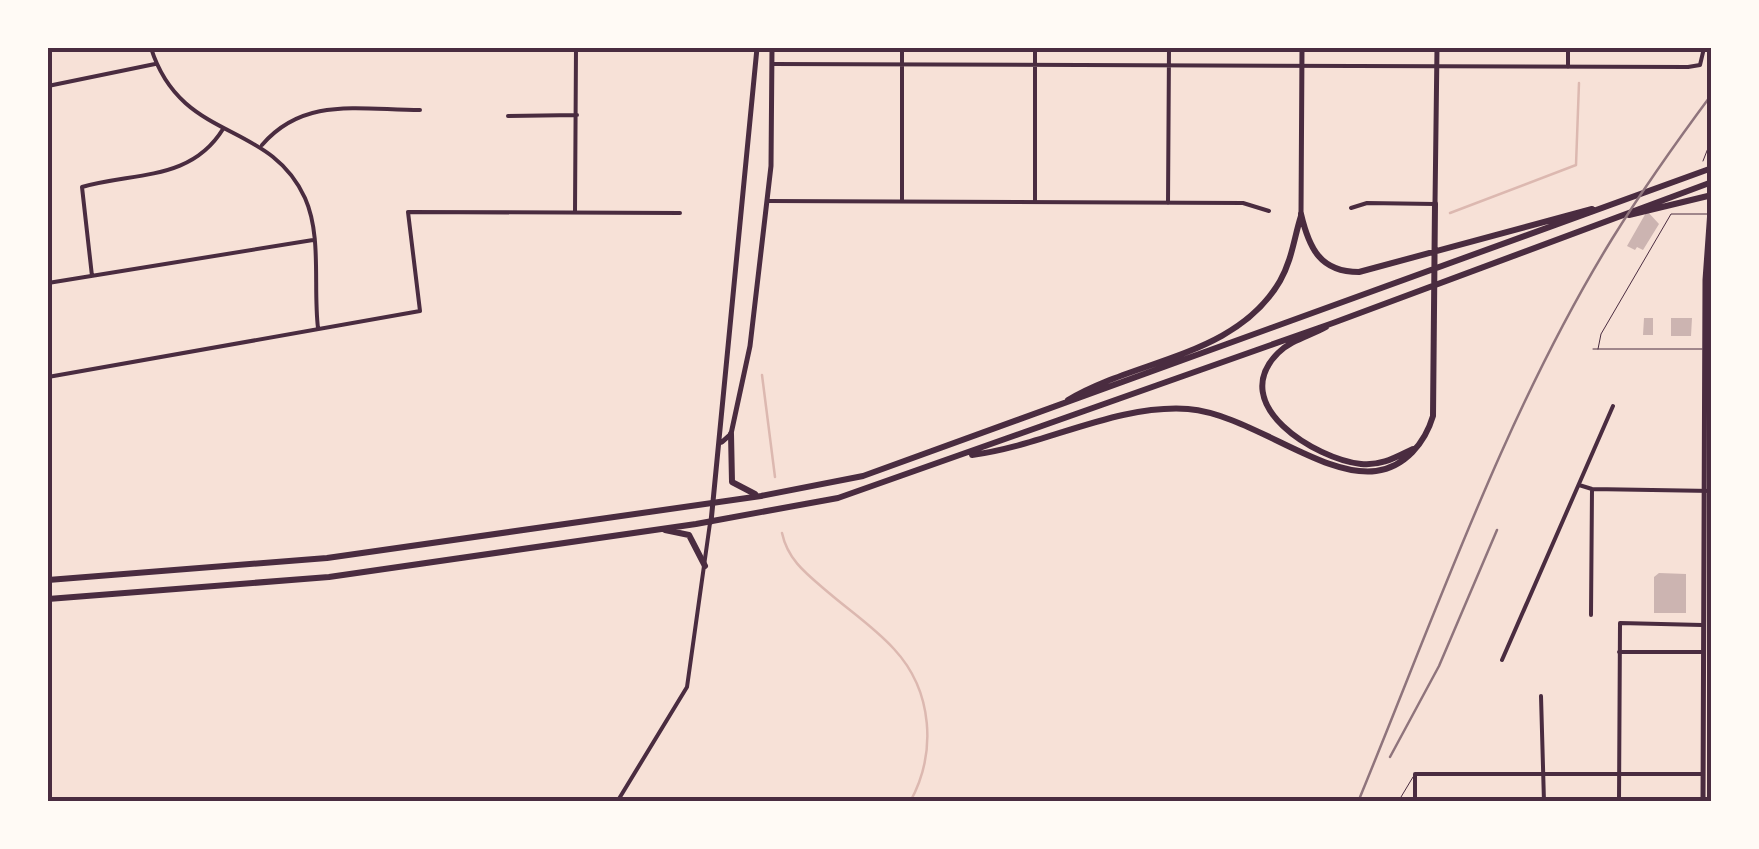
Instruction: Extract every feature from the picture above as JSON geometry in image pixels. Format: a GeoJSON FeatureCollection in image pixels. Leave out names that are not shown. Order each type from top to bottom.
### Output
{"type":"FeatureCollection","features":[{"type":"Feature","properties":{"kind":"highway"},"geometry":{"type":"LineString","coordinates":[[1301,214],[1308,242],[1333,268],[1359,272],[1576,216],[1712,168]]}},
{"type":"Feature","properties":{"kind":"highway"},"geometry":{"type":"LineString","coordinates":[[48,599],[329,577],[710,522],[838,498],[1333,323],[1712,182]]}},
{"type":"Feature","properties":{"kind":"highway"},"geometry":{"type":"LineString","coordinates":[[1618,217],[1712,194]]}},
{"type":"Feature","properties":{"kind":"highway"},"geometry":{"type":"LineString","coordinates":[[961,456],[1169,409],[1230,418],[1360,472],[1386,469],[1414,449],[1430,426],[1434,402],[1436,204]]}},
{"type":"Feature","properties":{"kind":"highway"},"geometry":{"type":"LineString","coordinates":[[1052,410],[1079,393],[1236,328],[1262,306],[1281,280],[1301,214]]}},
{"type":"Feature","properties":{"kind":"highway"},"geometry":{"type":"LineString","coordinates":[[48,580],[252,567],[762,496],[862,476],[1576,216]]}},
{"type":"Feature","properties":{"kind":"highway"},"geometry":{"type":"LineString","coordinates":[[1333,323],[1276,355],[1263,382],[1268,410],[1289,432],[1351,462],[1385,462],[1414,449]]}},
{"type":"Feature","properties":{"kind":"highway"},"geometry":{"type":"LineString","coordinates":[[731,434],[732,482],[762,496]]}},
{"type":"Feature","properties":{"kind":"highway"},"geometry":{"type":"LineString","coordinates":[[658,529],[689,535],[705,566]]}},
{"type":"Feature","properties":{"kind":"main road"},"geometry":{"type":"LineString","coordinates":[[710,522],[722,442],[716,430],[757,48]]}},
{"type":"Feature","properties":{"kind":"main road"},"geometry":{"type":"LineString","coordinates":[[722,442],[731,434],[750,346],[774,135],[772,48]]}},
{"type":"Feature","properties":{"kind":"main road"},"geometry":{"type":"LineString","coordinates":[[1301,214],[1302,48]]}},
{"type":"Feature","properties":{"kind":"main road"},"geometry":{"type":"LineString","coordinates":[[1436,204],[1437,48]]}},
{"type":"Feature","properties":{"kind":"main road"},"geometry":{"type":"LineString","coordinates":[[1703,802],[1708,491],[1706,214],[1712,194]]}},
{"type":"Feature","properties":{"kind":"street"},"geometry":{"type":"LineString","coordinates":[[152,48],[156,64],[182,103],[222,129],[261,146],[297,182],[307,202],[313,240],[318,328]]}},
{"type":"Feature","properties":{"kind":"street"},"geometry":{"type":"LineString","coordinates":[[575,212],[576,48]]}},
{"type":"Feature","properties":{"kind":"street"},"geometry":{"type":"LineString","coordinates":[[902,48],[902,201]]}},
{"type":"Feature","properties":{"kind":"street"},"geometry":{"type":"LineString","coordinates":[[1035,202],[1036,48]]}},
{"type":"Feature","properties":{"kind":"street"},"geometry":{"type":"LineString","coordinates":[[1168,203],[1169,48]]}},
{"type":"Feature","properties":{"kind":"street"},"geometry":{"type":"LineString","coordinates":[[1568,48],[1568,67]]}},
{"type":"Feature","properties":{"kind":"street"},"geometry":{"type":"LineString","coordinates":[[772,64],[1700,65],[1704,48]]}},
{"type":"Feature","properties":{"kind":"street"},"geometry":{"type":"LineString","coordinates":[[48,86],[156,64]]}},
{"type":"Feature","properties":{"kind":"street"},"geometry":{"type":"LineString","coordinates":[[261,146],[292,117],[311,111],[420,110]]}},
{"type":"Feature","properties":{"kind":"street"},"geometry":{"type":"LineString","coordinates":[[508,116],[576,115]]}},
{"type":"Feature","properties":{"kind":"street"},"geometry":{"type":"LineString","coordinates":[[92,276],[82,187],[184,165],[208,152],[222,129]]}},
{"type":"Feature","properties":{"kind":"street"},"geometry":{"type":"LineString","coordinates":[[768,201],[1242,203],[1269,210]]}},
{"type":"Feature","properties":{"kind":"street"},"geometry":{"type":"LineString","coordinates":[[1350,208],[1367,203],[1436,204]]}},
{"type":"Feature","properties":{"kind":"street"},"geometry":{"type":"LineString","coordinates":[[48,377],[420,311],[408,212],[680,213]]}},
{"type":"Feature","properties":{"kind":"street"},"geometry":{"type":"LineString","coordinates":[[48,283],[313,240]]}},
{"type":"Feature","properties":{"kind":"street"},"geometry":{"type":"LineString","coordinates":[[1502,660],[1613,406]]}},
{"type":"Feature","properties":{"kind":"street"},"geometry":{"type":"LineString","coordinates":[[1579,485],[1592,489],[1708,491]]}},
{"type":"Feature","properties":{"kind":"street"},"geometry":{"type":"LineString","coordinates":[[1591,616],[1592,489]]}},
{"type":"Feature","properties":{"kind":"street"},"geometry":{"type":"LineString","coordinates":[[617,802],[687,687],[710,522]]}},
{"type":"Feature","properties":{"kind":"street"},"geometry":{"type":"LineString","coordinates":[[1618,802],[1620,624],[1704,625]]}},
{"type":"Feature","properties":{"kind":"street"},"geometry":{"type":"LineString","coordinates":[[1619,652],[1704,652]]}},
{"type":"Feature","properties":{"kind":"street"},"geometry":{"type":"LineString","coordinates":[[1541,696],[1544,802]]}},
{"type":"Feature","properties":{"kind":"street"},"geometry":{"type":"LineString","coordinates":[[1414,802],[1415,774],[1703,774]]}},
{"type":"Feature","properties":{"kind":"lane"},"geometry":{"type":"LineString","coordinates":[[1598,349],[1601,334],[1671,214],[1706,214]]}},
{"type":"Feature","properties":{"kind":"lane"},"geometry":{"type":"LineString","coordinates":[[1593,349],[1705,349]]}},
{"type":"Feature","properties":{"kind":"lane"},"geometry":{"type":"LineString","coordinates":[[1398,802],[1415,774]]}},
{"type":"Feature","properties":{"kind":"building"},"geometry":{"type":"Polygon","coordinates":[[[1647,211],[1659,224],[1643,250],[1635,250],[1627,246],[1647,211]]]}},
{"type":"Feature","properties":{"kind":"building"},"geometry":{"type":"Polygon","coordinates":[[[1644,318],[1653,318],[1653,335],[1643,335],[1644,318]]]}},
{"type":"Feature","properties":{"kind":"building"},"geometry":{"type":"Polygon","coordinates":[[[1671,318],[1692,318],[1691,336],[1671,336],[1671,318]]]}},
{"type":"Feature","properties":{"kind":"building"},"geometry":{"type":"Polygon","coordinates":[[[1659,573],[1686,574],[1686,613],[1654,613],[1654,577],[1659,573]]]}},
{"type":"Feature","properties":{"kind":"waterway"},"geometry":{"type":"LineString","coordinates":[[1450,213],[1576,165],[1579,83]]}},
{"type":"Feature","properties":{"kind":"waterway"},"geometry":{"type":"LineString","coordinates":[[762,375],[775,477]]}},
{"type":"Feature","properties":{"kind":"waterway"},"geometry":{"type":"LineString","coordinates":[[782,533],[800,567],[887,641],[917,684],[927,723],[927,743],[919,783],[910,802]]}},
{"type":"Feature","properties":{"kind":"railway"},"geometry":{"type":"LineString","coordinates":[[1358,802],[1474,515],[1538,374],[1612,239],[1712,94]]}},
{"type":"Feature","properties":{"kind":"railway"},"geometry":{"type":"LineString","coordinates":[[1390,757],[1439,666],[1497,530]]}}]}
